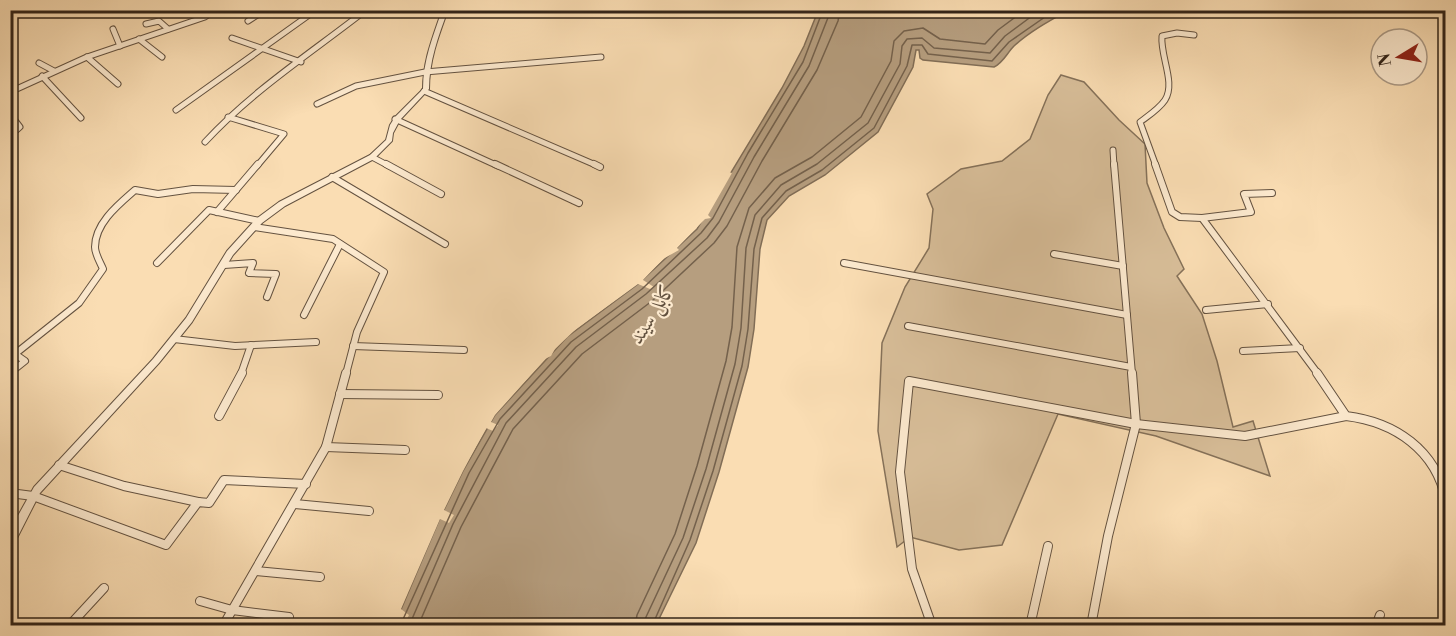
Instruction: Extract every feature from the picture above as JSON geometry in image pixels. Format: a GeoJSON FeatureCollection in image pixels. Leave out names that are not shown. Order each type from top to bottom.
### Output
{"type":"FeatureCollection","features":[{"type":"Feature","properties":{"kind":"street"},"geometry":{"type":"LineString","coordinates":[[10,92],[87,57],[205,17],[215,10]]}},
{"type":"Feature","properties":{"kind":"street"},"geometry":{"type":"LineString","coordinates":[[248,21],[265,10]]}},
{"type":"Feature","properties":{"kind":"street"},"geometry":{"type":"LineString","coordinates":[[176,110],[316,10]]}},
{"type":"Feature","properties":{"kind":"street"},"geometry":{"type":"LineString","coordinates":[[205,142],[254,94],[300,62],[366,10]]}},
{"type":"Feature","properties":{"kind":"street"},"geometry":{"type":"LineString","coordinates":[[10,541],[33,496],[58,465],[132,388],[174,339],[206,295],[224,265],[256,224],[282,204],[372,157],[389,141],[389,132],[395,119],[412,106],[426,89],[425,72],[429,48],[445,10]]}},
{"type":"Feature","properties":{"kind":"street"},"geometry":{"type":"LineString","coordinates":[[146,24],[159,21],[168,29]]}},
{"type":"Feature","properties":{"kind":"street"},"geometry":{"type":"LineString","coordinates":[[113,29],[120,46]]}},
{"type":"Feature","properties":{"kind":"street"},"geometry":{"type":"LineString","coordinates":[[1194,35],[1177,33],[1162,36],[1161,44],[1169,91],[1164,102],[1140,122],[1172,212],[1180,217],[1202,218],[1251,212],[1244,194],[1272,193]]}},
{"type":"Feature","properties":{"kind":"street"},"geometry":{"type":"LineString","coordinates":[[232,38],[300,62]]}},
{"type":"Feature","properties":{"kind":"street"},"geometry":{"type":"LineString","coordinates":[[139,39],[162,57]]}},
{"type":"Feature","properties":{"kind":"street"},"geometry":{"type":"LineString","coordinates":[[87,57],[118,84]]}},
{"type":"Feature","properties":{"kind":"street"},"geometry":{"type":"LineString","coordinates":[[317,104],[356,86],[425,72],[601,57]]}},
{"type":"Feature","properties":{"kind":"street"},"geometry":{"type":"LineString","coordinates":[[39,63],[54,71]]}},
{"type":"Feature","properties":{"kind":"street"},"geometry":{"type":"LineString","coordinates":[[42,76],[81,118]]}},
{"type":"Feature","properties":{"kind":"street"},"geometry":{"type":"LineString","coordinates":[[424,92],[600,167]]}},
{"type":"Feature","properties":{"kind":"street"},"geometry":{"type":"LineString","coordinates":[[10,114],[20,127],[10,136]]}},
{"type":"Feature","properties":{"kind":"street"},"geometry":{"type":"LineString","coordinates":[[217,212],[284,134],[228,117]]}},
{"type":"Feature","properties":{"kind":"street"},"geometry":{"type":"LineString","coordinates":[[395,119],[579,203]]}},
{"type":"Feature","properties":{"kind":"street"},"geometry":{"type":"LineString","coordinates":[[1091,626],[1108,536],[1136,424],[1113,150]]}},
{"type":"Feature","properties":{"kind":"street"},"geometry":{"type":"LineString","coordinates":[[372,157],[441,194]]}},
{"type":"Feature","properties":{"kind":"street"},"geometry":{"type":"LineString","coordinates":[[332,177],[445,244]]}},
{"type":"Feature","properties":{"kind":"street"},"geometry":{"type":"LineString","coordinates":[[10,373],[25,361],[15,354],[79,303],[103,268],[95,248],[99,230],[116,205],[135,190],[158,194],[193,189],[236,190]]}},
{"type":"Feature","properties":{"kind":"street"},"geometry":{"type":"LineString","coordinates":[[157,263],[209,210],[256,224],[333,239],[384,272],[357,332],[326,447],[223,626]]}},
{"type":"Feature","properties":{"kind":"street"},"geometry":{"type":"LineString","coordinates":[[1202,218],[1268,304],[1346,416]]}},
{"type":"Feature","properties":{"kind":"street"},"geometry":{"type":"LineString","coordinates":[[304,315],[339,244]]}},
{"type":"Feature","properties":{"kind":"street"},"geometry":{"type":"LineString","coordinates":[[1054,254],[1123,266]]}},
{"type":"Feature","properties":{"kind":"street"},"geometry":{"type":"LineString","coordinates":[[224,265],[253,263],[249,273],[276,274],[267,297]]}},
{"type":"Feature","properties":{"kind":"street"},"geometry":{"type":"LineString","coordinates":[[844,263],[1127,315]]}},
{"type":"Feature","properties":{"kind":"street"},"geometry":{"type":"LineString","coordinates":[[1206,310],[1268,304]]}},
{"type":"Feature","properties":{"kind":"street"},"geometry":{"type":"LineString","coordinates":[[908,326],[1131,368]]}},
{"type":"Feature","properties":{"kind":"street"},"geometry":{"type":"LineString","coordinates":[[174,339],[236,346],[316,342]]}},
{"type":"Feature","properties":{"kind":"street"},"geometry":{"type":"LineString","coordinates":[[219,416],[244,368],[251,345]]}},
{"type":"Feature","properties":{"kind":"street"},"geometry":{"type":"LineString","coordinates":[[353,346],[464,350]]}},
{"type":"Feature","properties":{"kind":"street"},"geometry":{"type":"LineString","coordinates":[[1243,351],[1300,348]]}},
{"type":"Feature","properties":{"kind":"street"},"geometry":{"type":"LineString","coordinates":[[932,626],[912,570],[900,472],[909,381],[1136,424],[1245,436],[1346,416],[1362,417],[1379,422],[1412,442],[1437,468],[1446,500]]}},
{"type":"Feature","properties":{"kind":"street"},"geometry":{"type":"LineString","coordinates":[[340,394],[438,395]]}},
{"type":"Feature","properties":{"kind":"street"},"geometry":{"type":"LineString","coordinates":[[326,447],[405,450]]}},
{"type":"Feature","properties":{"kind":"street"},"geometry":{"type":"LineString","coordinates":[[58,465],[124,486],[198,502],[209,502],[224,480],[306,483]]}},
{"type":"Feature","properties":{"kind":"street"},"geometry":{"type":"LineString","coordinates":[[10,493],[33,496],[166,545],[198,502]]}},
{"type":"Feature","properties":{"kind":"street"},"geometry":{"type":"LineString","coordinates":[[295,504],[369,511]]}},
{"type":"Feature","properties":{"kind":"street"},"geometry":{"type":"LineString","coordinates":[[1030,626],[1048,546]]}},
{"type":"Feature","properties":{"kind":"street"},"geometry":{"type":"LineString","coordinates":[[256,571],[320,577]]}},
{"type":"Feature","properties":{"kind":"street"},"geometry":{"type":"LineString","coordinates":[[69,626],[104,588]]}},
{"type":"Feature","properties":{"kind":"street"},"geometry":{"type":"LineString","coordinates":[[200,601],[232,610],[289,617]]}},
{"type":"Feature","properties":{"kind":"street"},"geometry":{"type":"LineString","coordinates":[[1376,626],[1380,615]]}},
{"type":"Feature","properties":{"kind":"shaded area"},"geometry":{"type":"Polygon","coordinates":[[[1061,75],[1084,82],[1145,144],[1147,183],[1164,228],[1184,269],[1177,276],[1202,314],[1217,361],[1233,427],[1253,421],[1270,476],[1156,436],[1058,414],[1002,545],[959,550],[910,537],[897,547],[878,431],[882,343],[905,287],[929,248],[933,209],[927,194],[961,169],[1002,161],[1030,139],[1048,95],[1061,75]]]}},
{"type":"Feature","properties":{"kind":"water","name":"کابل سيند"},"geometry":{"type":"Polygon","coordinates":[[[818,11],[1067,11],[1026,36],[994,67],[923,60],[920,58],[919,50],[916,50],[913,67],[878,132],[825,175],[789,196],[767,220],[760,249],[754,329],[748,367],[719,472],[696,543],[656,625],[394,626],[440,518],[463,471],[495,415],[567,337],[638,284],[697,229],[782,88],[804,46],[818,11]]]}},
{"type":"Feature","properties":{"kind":"pier"},"geometry":{"type":"Polygon","coordinates":[[[729,172],[732,173],[708,215],[711,218],[705,219],[677,248],[679,250],[663,259],[643,280],[654,287],[650,289],[638,284],[576,329],[555,349],[551,356],[545,359],[495,415],[491,422],[498,425],[493,431],[486,428],[463,471],[444,510],[454,515],[449,523],[440,519],[401,609],[409,615],[404,625],[396,620],[391,626],[438,517],[492,413],[565,335],[636,282],[694,227],[729,172]]]}}]}
